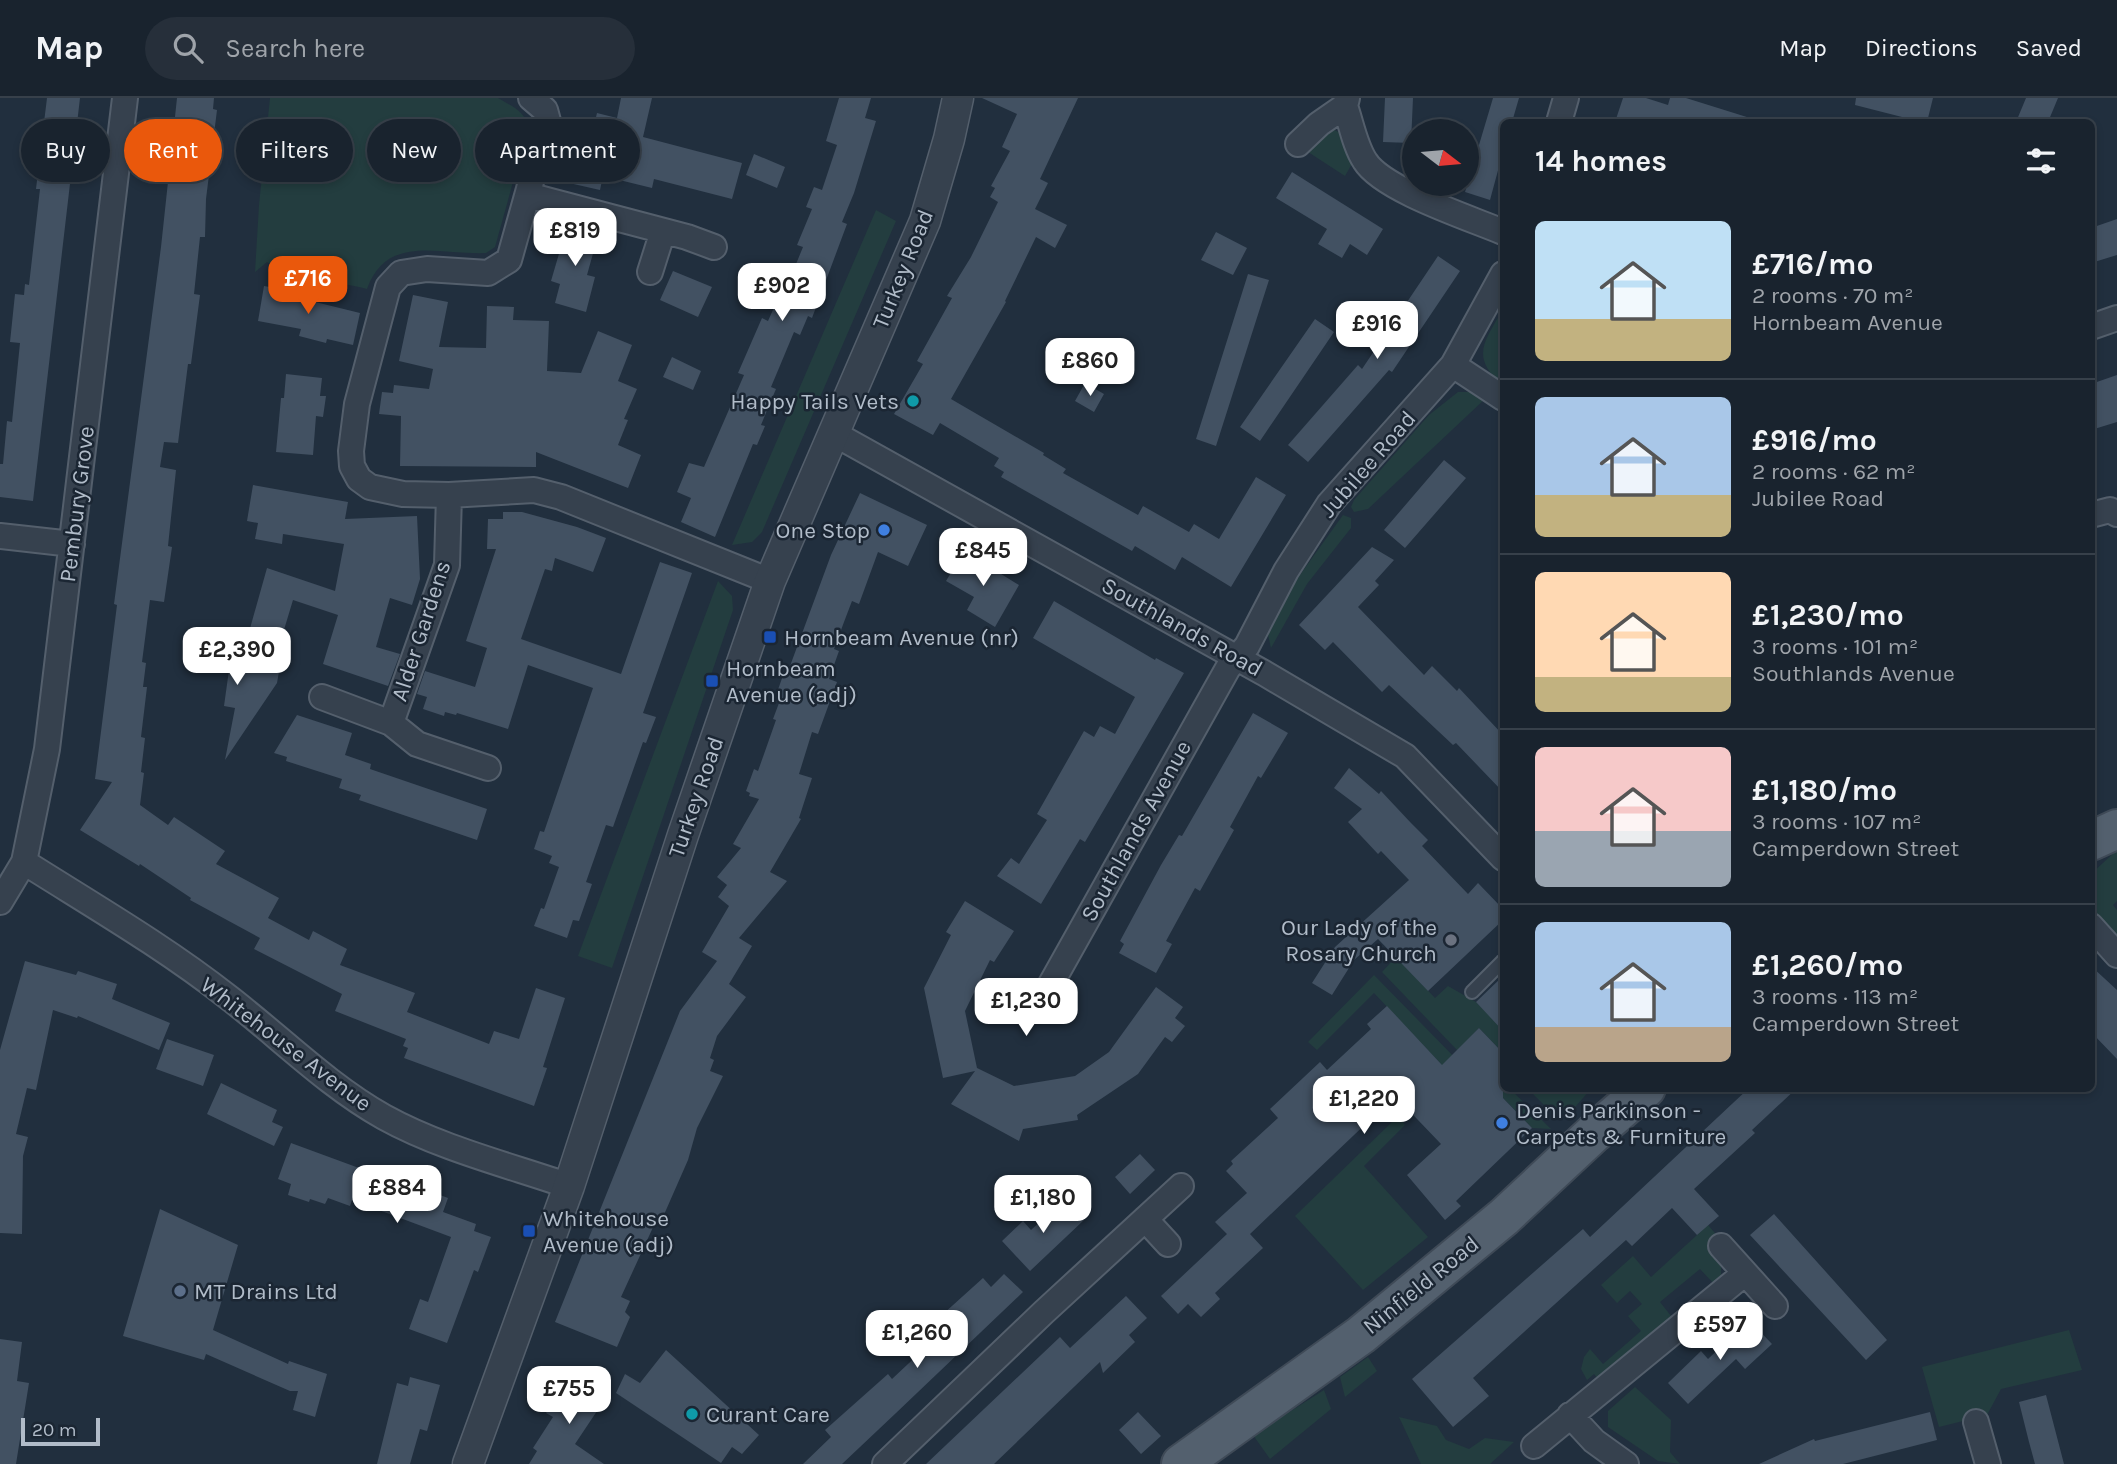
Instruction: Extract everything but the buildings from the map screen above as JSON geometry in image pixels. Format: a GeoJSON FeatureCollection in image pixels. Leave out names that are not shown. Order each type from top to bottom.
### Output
{"type":"FeatureCollection","features":[{"type":"Feature","properties":{"kind":"main road"},"geometry":{"type":"LineString","coordinates":[[2095,839],[2117,829]]}},
{"type":"Feature","properties":{"kind":"main road","name":"Ninfield Road"},"geometry":{"type":"LineString","coordinates":[[1181,1464],[1361,1335],[1504,1217],[1641,1092]]}},
{"type":"Feature","properties":{"kind":"street","name":"Pembury Grove"},"geometry":{"type":"LineString","coordinates":[[0,902],[24,862],[47,749],[125,98]]}},
{"type":"Feature","properties":{"kind":"street"},"geometry":{"type":"LineString","coordinates":[[531,98],[545,110],[548,121],[509,260],[488,273],[427,269],[401,273],[388,287],[357,404],[351,451],[352,466],[359,479],[370,487],[403,494],[449,495],[534,490],[561,497],[770,581]]}},
{"type":"Feature","properties":{"kind":"street","name":"Turkey Road"},"geometry":{"type":"LineString","coordinates":[[468,1464],[569,1186],[683,835],[770,581],[925,221],[958,98]]}},
{"type":"Feature","properties":{"kind":"street"},"geometry":{"type":"LineString","coordinates":[[1560,119],[1566,98]]}},
{"type":"Feature","properties":{"kind":"street"},"geometry":{"type":"LineString","coordinates":[[1298,144],[1346,102],[1364,160],[1375,173],[1400,188],[1500,231]]}},
{"type":"Feature","properties":{"kind":"street"},"geometry":{"type":"LineString","coordinates":[[528,195],[714,247]]}},
{"type":"Feature","properties":{"kind":"street"},"geometry":{"type":"LineString","coordinates":[[650,272],[663,231]]}},
{"type":"Feature","properties":{"kind":"street","name":"Jubilee Road"},"geometry":{"type":"LineString","coordinates":[[1237,658],[1247,646],[1286,571],[1329,504],[1453,365],[1500,279]]}},
{"type":"Feature","properties":{"kind":"street"},"geometry":{"type":"LineString","coordinates":[[2095,326],[2117,318]]}},
{"type":"Feature","properties":{"kind":"street"},"geometry":{"type":"LineString","coordinates":[[1453,365],[1500,396]]}},
{"type":"Feature","properties":{"kind":"street","name":"Southlands Road"},"geometry":{"type":"LineString","coordinates":[[833,433],[1237,658],[1405,755],[1500,855]]}},
{"type":"Feature","properties":{"kind":"street","name":"Alder Gardens"},"geometry":{"type":"LineString","coordinates":[[391,723],[447,565],[449,495]]}},
{"type":"Feature","properties":{"kind":"street"},"geometry":{"type":"LineString","coordinates":[[2095,514],[2110,510],[2117,514]]}},
{"type":"Feature","properties":{"kind":"street"},"geometry":{"type":"LineString","coordinates":[[0,536],[72,544]]}},
{"type":"Feature","properties":{"kind":"street","name":"Southlands Avenue"},"geometry":{"type":"LineString","coordinates":[[1038,1007],[1228,668],[1237,658]]}},
{"type":"Feature","properties":{"kind":"street","name":"Alder Gardens"},"geometry":{"type":"LineString","coordinates":[[322,697],[391,723],[417,744],[488,768]]}},
{"type":"Feature","properties":{"kind":"street","name":"Whitehouse Avenue"},"geometry":{"type":"LineString","coordinates":[[24,862],[113,918],[226,995],[358,1102],[388,1119],[450,1145],[569,1186]]}},
{"type":"Feature","properties":{"kind":"street"},"geometry":{"type":"LineString","coordinates":[[2095,930],[2117,955]]}},
{"type":"Feature","properties":{"kind":"street"},"geometry":{"type":"LineString","coordinates":[[885,1464],[1181,1186]]}},
{"type":"Feature","properties":{"kind":"street"},"geometry":{"type":"LineString","coordinates":[[1145,1219],[1168,1244]]}},
{"type":"Feature","properties":{"kind":"street"},"geometry":{"type":"LineString","coordinates":[[1721,1246],[1775,1306]]}},
{"type":"Feature","properties":{"kind":"street"},"geometry":{"type":"LineString","coordinates":[[1534,1446],[1744,1274]]}},
{"type":"Feature","properties":{"kind":"street"},"geometry":{"type":"LineString","coordinates":[[1570,1415],[1594,1441],[1626,1464]]}},
{"type":"Feature","properties":{"kind":"street"},"geometry":{"type":"LineString","coordinates":[[1976,1422],[1987,1464]]}},
{"type":"Feature","properties":{"kind":"lane"},"geometry":{"type":"LineString","coordinates":[[1472,992],[1500,964]]}},
{"type":"Feature","properties":{"kind":"green space"},"geometry":{"type":"Polygon","coordinates":[[[270,98],[498,98],[521,113],[525,119],[475,119],[475,182],[513,182],[495,247],[486,253],[417,251],[401,254],[388,260],[376,271],[367,289],[302,276],[267,262],[255,272],[261,182],[353,182],[353,119],[268,119],[270,98]]]}},
{"type":"Feature","properties":{"kind":"green space"},"geometry":{"type":"Polygon","coordinates":[[[1334,130],[1346,135],[1353,162],[1345,176],[1305,150],[1321,133],[1334,130]]]}},
{"type":"Feature","properties":{"kind":"green space"},"geometry":{"type":"Polygon","coordinates":[[[876,210],[896,221],[762,532],[752,542],[732,545],[876,210]]]}},
{"type":"Feature","properties":{"kind":"green space"},"geometry":{"type":"Polygon","coordinates":[[[1500,314],[1500,382],[1492,375],[1483,357],[1491,330],[1500,314]]]}},
{"type":"Feature","properties":{"kind":"green space"},"geometry":{"type":"Polygon","coordinates":[[[1458,392],[1469,392],[1486,398],[1368,509],[1354,512],[1351,507],[1354,500],[1429,415],[1458,392]]]}},
{"type":"Feature","properties":{"kind":"green space"},"geometry":{"type":"Polygon","coordinates":[[[1343,515],[1351,518],[1351,528],[1307,584],[1271,648],[1268,635],[1297,579],[1343,515]]]}},
{"type":"Feature","properties":{"kind":"green space"},"geometry":{"type":"Polygon","coordinates":[[[718,581],[732,596],[733,610],[612,968],[578,956],[718,581]]]}},
{"type":"Feature","properties":{"kind":"green space"},"geometry":{"type":"Polygon","coordinates":[[[2117,850],[2117,901],[2113,905],[2117,910],[2117,939],[2095,913],[2095,870],[2117,850]]]}},
{"type":"Feature","properties":{"kind":"green space"},"geometry":{"type":"Polygon","coordinates":[[[1396,957],[1435,998],[1448,986],[1476,1002],[1500,1026],[1500,1050],[1479,1028],[1464,1044],[1500,1082],[1500,1092],[1513,1092],[1551,1129],[1532,1128],[1382,972],[1396,957]]]}},
{"type":"Feature","properties":{"kind":"green space"},"geometry":{"type":"Polygon","coordinates":[[[1374,975],[1461,1064],[1402,1121],[1405,1125],[1364,1166],[1428,1237],[1363,1290],[1295,1216],[1394,1120],[1421,1083],[1441,1064],[1374,993],[1317,1050],[1308,1042],[1374,975]]]}},
{"type":"Feature","properties":{"kind":"green space"},"geometry":{"type":"Polygon","coordinates":[[[1531,1092],[1588,1092],[1568,1115],[1559,1120],[1531,1092]]]}},
{"type":"Feature","properties":{"kind":"green space"},"geometry":{"type":"Polygon","coordinates":[[[1708,1225],[1720,1239],[1708,1250],[1721,1264],[1721,1277],[1716,1286],[1700,1269],[1660,1302],[1675,1321],[1599,1380],[1594,1374],[1587,1380],[1581,1369],[1584,1357],[1590,1349],[1603,1364],[1641,1331],[1628,1316],[1642,1304],[1630,1291],[1617,1303],[1601,1285],[1633,1256],[1651,1277],[1708,1225]]]}},
{"type":"Feature","properties":{"kind":"green space"},"geometry":{"type":"Polygon","coordinates":[[[2069,1330],[2082,1370],[2001,1389],[1987,1415],[1939,1427],[1922,1367],[2069,1330]]]}},
{"type":"Feature","properties":{"kind":"green space"},"geometry":{"type":"Polygon","coordinates":[[[1368,1357],[1377,1371],[1345,1397],[1340,1377],[1368,1357]]]}},
{"type":"Feature","properties":{"kind":"green space"},"geometry":{"type":"Polygon","coordinates":[[[1635,1387],[1671,1420],[1670,1452],[1680,1464],[1658,1461],[1608,1427],[1608,1411],[1635,1387]]]}},
{"type":"Feature","properties":{"kind":"green space"},"geometry":{"type":"Polygon","coordinates":[[[1324,1390],[1331,1409],[1270,1459],[1253,1435],[1324,1390]]]}},
{"type":"Feature","properties":{"kind":"green space"},"geometry":{"type":"Polygon","coordinates":[[[1399,1417],[1437,1426],[1446,1440],[1469,1449],[1485,1438],[1514,1442],[1490,1464],[1421,1464],[1399,1417]]]}},
{"type":"Feature","properties":{"kind":"place","name":"Happy Tails Vets"},"geometry":{"type":"Point","coordinates":[913,401]}},
{"type":"Feature","properties":{"kind":"place","name":"One Stop"},"geometry":{"type":"Point","coordinates":[884,530]}},
{"type":"Feature","properties":{"kind":"place","name":"Hornbeam Avenue (nr)"},"geometry":{"type":"Point","coordinates":[770,637]}},
{"type":"Feature","properties":{"kind":"place","name":"Hornbeam Avenue (adj)"},"geometry":{"type":"Point","coordinates":[712,681]}},
{"type":"Feature","properties":{"kind":"place","name":"Our Lady of the Rosary Church"},"geometry":{"type":"Point","coordinates":[1451,940]}},
{"type":"Feature","properties":{"kind":"place","name":"Denis Parkinson - Carpets & Furniture"},"geometry":{"type":"Point","coordinates":[1502,1123]}},
{"type":"Feature","properties":{"kind":"place","name":"Whitehouse Avenue (adj)"},"geometry":{"type":"Point","coordinates":[529,1231]}},
{"type":"Feature","properties":{"kind":"place","name":"MT Drains Ltd"},"geometry":{"type":"Point","coordinates":[180,1291]}},
{"type":"Feature","properties":{"kind":"place","name":"Curant Care"},"geometry":{"type":"Point","coordinates":[692,1414]}}]}
